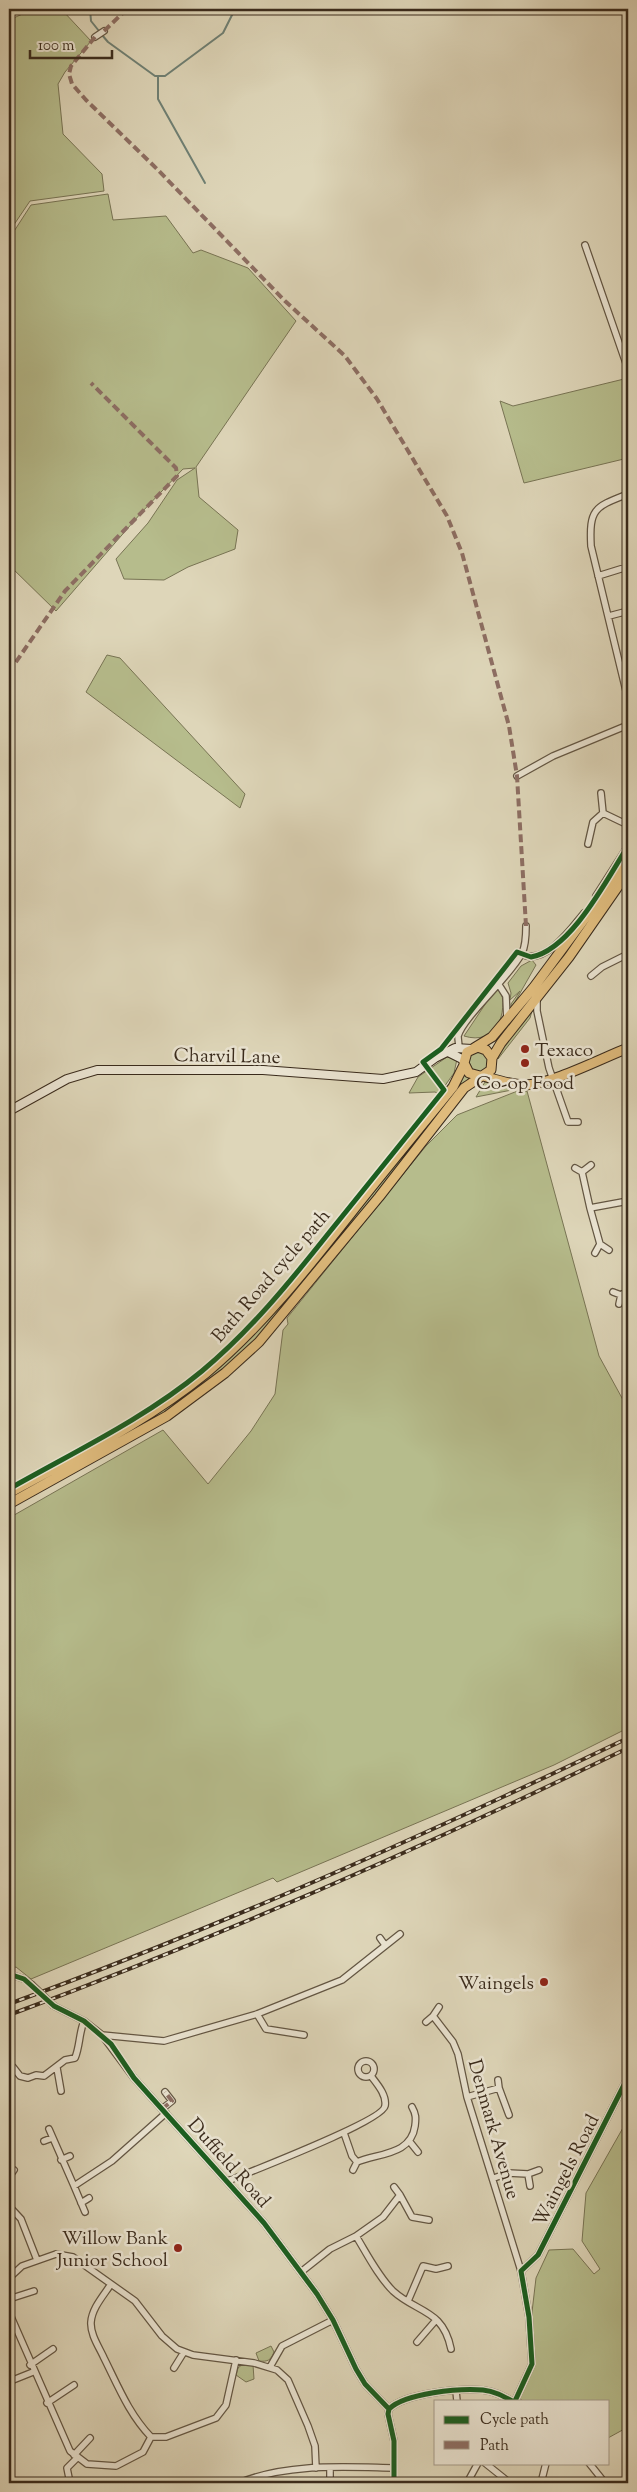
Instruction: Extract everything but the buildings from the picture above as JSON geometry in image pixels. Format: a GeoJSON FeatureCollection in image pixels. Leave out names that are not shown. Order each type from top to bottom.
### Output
{"type":"FeatureCollection","features":[{"type":"Feature","properties":{"kind":"main road"},"geometry":{"type":"LineString","coordinates":[[9,1493],[152,1412],[192,1384],[234,1348],[273,1308],[453,1087],[466,1054],[492,1037],[567,946],[628,860]]}},
{"type":"Feature","properties":{"kind":"main road"},"geometry":{"type":"LineString","coordinates":[[9,1504],[167,1416],[225,1373],[259,1342],[379,1197],[464,1088],[490,1071],[492,1061],[501,1043],[537,999],[628,872]]}},
{"type":"Feature","properties":{"kind":"main road","name":"Charvil Lane"},"geometry":{"type":"LineString","coordinates":[[9,1111],[67,1079],[97,1070],[262,1070],[383,1079],[416,1072],[448,1052],[460,1048],[472,1049]]}},
{"type":"Feature","properties":{"kind":"main road"},"geometry":{"type":"LineString","coordinates":[[448,1052],[464,1062],[469,1073],[524,1085],[552,1078],[628,1048]]}},
{"type":"Feature","properties":{"kind":"main road"},"geometry":{"type":"LineString","coordinates":[[472,1049],[485,1049],[506,1081]]}},
{"type":"Feature","properties":{"kind":"street"},"geometry":{"type":"LineString","coordinates":[[95,37],[104,31]]}},
{"type":"Feature","properties":{"kind":"street"},"geometry":{"type":"LineString","coordinates":[[585,245],[628,369]]}},
{"type":"Feature","properties":{"kind":"street"},"geometry":{"type":"LineString","coordinates":[[628,494],[600,506],[593,513],[590,526],[591,546],[628,699]]}},
{"type":"Feature","properties":{"kind":"street"},"geometry":{"type":"LineString","coordinates":[[598,576],[627,566]]}},
{"type":"Feature","properties":{"kind":"street"},"geometry":{"type":"LineString","coordinates":[[609,616],[628,610]]}},
{"type":"Feature","properties":{"kind":"street"},"geometry":{"type":"LineString","coordinates":[[517,776],[553,756],[628,726]]}},
{"type":"Feature","properties":{"kind":"street"},"geometry":{"type":"LineString","coordinates":[[601,793],[604,813]]}},
{"type":"Feature","properties":{"kind":"street"},"geometry":{"type":"LineString","coordinates":[[588,844],[593,822],[604,813]]}},
{"type":"Feature","properties":{"kind":"street"},"geometry":{"type":"LineString","coordinates":[[604,813],[628,826]]}},
{"type":"Feature","properties":{"kind":"street"},"geometry":{"type":"LineString","coordinates":[[521,954],[535,956],[557,945],[591,905],[628,846]]}},
{"type":"Feature","properties":{"kind":"street"},"geometry":{"type":"LineString","coordinates":[[460,1048],[458,1037],[463,1026],[499,985],[521,954],[524,946],[526,926]]}},
{"type":"Feature","properties":{"kind":"street"},"geometry":{"type":"LineString","coordinates":[[592,976],[602,967],[628,954]]}},
{"type":"Feature","properties":{"kind":"street"},"geometry":{"type":"LineString","coordinates":[[499,985],[506,996],[507,1020]]}},
{"type":"Feature","properties":{"kind":"street"},"geometry":{"type":"LineString","coordinates":[[537,999],[537,1011],[552,1078],[568,1122]]}},
{"type":"Feature","properties":{"kind":"street"},"geometry":{"type":"LineString","coordinates":[[559,1123],[578,1122]]}},
{"type":"Feature","properties":{"kind":"street"},"geometry":{"type":"LineString","coordinates":[[582,1172],[591,1165]]}},
{"type":"Feature","properties":{"kind":"street"},"geometry":{"type":"LineString","coordinates":[[575,1168],[582,1172],[600,1244],[609,1250]]}},
{"type":"Feature","properties":{"kind":"street"},"geometry":{"type":"LineString","coordinates":[[590,1208],[628,1201]]}},
{"type":"Feature","properties":{"kind":"street"},"geometry":{"type":"LineString","coordinates":[[595,1253],[600,1244]]}},
{"type":"Feature","properties":{"kind":"street"},"geometry":{"type":"LineString","coordinates":[[619,1304],[621,1295],[628,1291]]}},
{"type":"Feature","properties":{"kind":"street"},"geometry":{"type":"LineString","coordinates":[[613,1292],[621,1295]]}},
{"type":"Feature","properties":{"kind":"street"},"geometry":{"type":"LineString","coordinates":[[102,2035],[164,2041],[257,2014],[342,1980],[400,1934]]}},
{"type":"Feature","properties":{"kind":"street"},"geometry":{"type":"LineString","coordinates":[[380,1938],[385,1945]]}},
{"type":"Feature","properties":{"kind":"street","name":"Duffield Road"},"geometry":{"type":"LineString","coordinates":[[9,1974],[24,1979],[54,2006],[84,2021],[102,2035],[134,2078],[228,2181],[302,2272],[333,2320],[365,2384],[389,2408]]}},
{"type":"Feature","properties":{"kind":"street"},"geometry":{"type":"LineString","coordinates":[[426,2022],[439,2007]]}},
{"type":"Feature","properties":{"kind":"street"},"geometry":{"type":"LineString","coordinates":[[257,2014],[266,2029],[304,2035]]}},
{"type":"Feature","properties":{"kind":"street","name":"Denmark Avenue"},"geometry":{"type":"LineString","coordinates":[[433,2016],[453,2042],[458,2054],[467,2096],[494,2178],[521,2271],[529,2317],[532,2364],[514,2400]]}},
{"type":"Feature","properties":{"kind":"street"},"geometry":{"type":"LineString","coordinates":[[13,2067],[20,2076],[28,2078],[36,2075],[44,2076],[57,2068],[65,2060],[75,2058],[80,2047],[80,2032],[84,2021]]}},
{"type":"Feature","properties":{"kind":"street"},"geometry":{"type":"LineString","coordinates":[[57,2068],[61,2091]]}},
{"type":"Feature","properties":{"kind":"street"},"geometry":{"type":"LineString","coordinates":[[228,2181],[344,2133],[382,2113],[386,2106],[384,2095],[371,2076]]}},
{"type":"Feature","properties":{"kind":"street"},"geometry":{"type":"LineString","coordinates":[[498,2080],[509,2115]]}},
{"type":"Feature","properties":{"kind":"street","name":"Waingels Road"},"geometry":{"type":"LineString","coordinates":[[521,2271],[538,2255],[627,2081]]}},
{"type":"Feature","properties":{"kind":"street"},"geometry":{"type":"LineString","coordinates":[[467,2096],[499,2088]]}},
{"type":"Feature","properties":{"kind":"street"},"geometry":{"type":"LineString","coordinates":[[74,2186],[112,2161],[164,2111],[172,2101],[165,2092]]}},
{"type":"Feature","properties":{"kind":"street"},"geometry":{"type":"LineString","coordinates":[[353,2170],[357,2162],[370,2156],[390,2153],[410,2142],[416,2115],[412,2107]]}},
{"type":"Feature","properties":{"kind":"street"},"geometry":{"type":"LineString","coordinates":[[49,2129],[85,2212]]}},
{"type":"Feature","properties":{"kind":"street"},"geometry":{"type":"LineString","coordinates":[[344,2133],[352,2156],[357,2162]]}},
{"type":"Feature","properties":{"kind":"street"},"geometry":{"type":"LineString","coordinates":[[44,2141],[52,2138]]}},
{"type":"Feature","properties":{"kind":"street"},"geometry":{"type":"LineString","coordinates":[[410,2142],[418,2152]]}},
{"type":"Feature","properties":{"kind":"street"},"geometry":{"type":"LineString","coordinates":[[61,2160],[70,2156]]}},
{"type":"Feature","properties":{"kind":"street"},"geometry":{"type":"LineString","coordinates":[[9,2177],[14,2170]]}},
{"type":"Feature","properties":{"kind":"street"},"geometry":{"type":"LineString","coordinates":[[494,2178],[516,2172],[528,2174],[539,2170]]}},
{"type":"Feature","properties":{"kind":"street"},"geometry":{"type":"LineString","coordinates":[[528,2174],[530,2186]]}},
{"type":"Feature","properties":{"kind":"street"},"geometry":{"type":"LineString","coordinates":[[394,2187],[412,2217],[429,2220]]}},
{"type":"Feature","properties":{"kind":"street"},"geometry":{"type":"LineString","coordinates":[[302,2272],[330,2249],[356,2236],[383,2217],[400,2195]]}},
{"type":"Feature","properties":{"kind":"street"},"geometry":{"type":"LineString","coordinates":[[81,2203],[89,2198]]}},
{"type":"Feature","properties":{"kind":"street"},"geometry":{"type":"LineString","coordinates":[[9,2206],[21,2219],[38,2260]]}},
{"type":"Feature","properties":{"kind":"street"},"geometry":{"type":"LineString","coordinates":[[356,2236],[392,2289],[436,2320],[448,2338],[451,2349]]}},
{"type":"Feature","properties":{"kind":"street"},"geometry":{"type":"LineString","coordinates":[[9,2278],[22,2266],[56,2254],[73,2257],[135,2302],[162,2336],[177,2349],[193,2355],[236,2360],[270,2367],[288,2380],[315,2446],[316,2468]]}},
{"type":"Feature","properties":{"kind":"street"},"geometry":{"type":"LineString","coordinates":[[408,2301],[420,2265],[436,2269],[448,2266]]}},
{"type":"Feature","properties":{"kind":"street"},"geometry":{"type":"LineString","coordinates":[[111,2284],[95,2309],[91,2322],[95,2338],[120,2394],[139,2424],[151,2437],[166,2437],[216,2418],[226,2405],[236,2360]]}},
{"type":"Feature","properties":{"kind":"street"},"geometry":{"type":"LineString","coordinates":[[9,2299],[34,2292]]}},
{"type":"Feature","properties":{"kind":"street"},"geometry":{"type":"LineString","coordinates":[[9,2312],[30,2365],[64,2440],[76,2456],[87,2464],[116,2466],[142,2452],[151,2437]]}},
{"type":"Feature","properties":{"kind":"street"},"geometry":{"type":"LineString","coordinates":[[270,2367],[276,2353],[282,2346],[333,2320]]}},
{"type":"Feature","properties":{"kind":"street"},"geometry":{"type":"LineString","coordinates":[[418,2342],[436,2320]]}},
{"type":"Feature","properties":{"kind":"street"},"geometry":{"type":"LineString","coordinates":[[30,2365],[54,2349]]}},
{"type":"Feature","properties":{"kind":"street"},"geometry":{"type":"LineString","coordinates":[[174,2368],[184,2352]]}},
{"type":"Feature","properties":{"kind":"street"},"geometry":{"type":"LineString","coordinates":[[13,2380],[34,2372]]}},
{"type":"Feature","properties":{"kind":"street"},"geometry":{"type":"LineString","coordinates":[[47,2403],[74,2386]]}},
{"type":"Feature","properties":{"kind":"street"},"geometry":{"type":"LineString","coordinates":[[394,2483],[394,2441],[389,2408],[394,2403],[406,2399],[456,2391],[484,2390],[511,2400]]}},
{"type":"Feature","properties":{"kind":"street"},"geometry":{"type":"LineString","coordinates":[[456,2391],[457,2400]]}},
{"type":"Feature","properties":{"kind":"street"},"geometry":{"type":"LineString","coordinates":[[70,2483],[67,2468],[90,2438]]}},
{"type":"Feature","properties":{"kind":"street"},"geometry":{"type":"LineString","coordinates":[[467,2483],[477,2464]]}},
{"type":"Feature","properties":{"kind":"street"},"geometry":{"type":"LineString","coordinates":[[486,2464],[510,2483]]}},
{"type":"Feature","properties":{"kind":"street"},"geometry":{"type":"LineString","coordinates":[[541,2483],[546,2464]]}},
{"type":"Feature","properties":{"kind":"street"},"geometry":{"type":"LineString","coordinates":[[590,2464],[605,2483]]}},
{"type":"Feature","properties":{"kind":"street"},"geometry":{"type":"LineString","coordinates":[[239,2483],[280,2472],[316,2468],[394,2468]]}},
{"type":"Feature","properties":{"kind":"street"},"geometry":{"type":"LineString","coordinates":[[330,2468],[330,2483]]}},
{"type":"Feature","properties":{"kind":"green space"},"geometry":{"type":"Polygon","coordinates":[[[34,9],[63,11],[91,41],[65,72],[58,84],[63,134],[102,174],[104,191],[30,201],[9,232],[9,20],[34,9]]]}},
{"type":"Feature","properties":{"kind":"green space"},"geometry":{"type":"Polygon","coordinates":[[[108,194],[113,220],[166,216],[193,253],[201,250],[248,268],[296,321],[196,467],[199,497],[238,530],[235,549],[188,567],[164,580],[124,579],[116,559],[148,523],[177,480],[195,468],[183,469],[141,513],[56,611],[9,565],[9,239],[31,205],[108,194]]]}},
{"type":"Feature","properties":{"kind":"green space"},"geometry":{"type":"Polygon","coordinates":[[[624,379],[628,382],[628,458],[524,483],[500,401],[513,406],[624,379]]]}},
{"type":"Feature","properties":{"kind":"green space"},"geometry":{"type":"Polygon","coordinates":[[[107,655],[120,658],[245,794],[240,808],[86,692],[107,655]]]}},
{"type":"Feature","properties":{"kind":"green space"},"geometry":{"type":"Polygon","coordinates":[[[532,960],[536,965],[511,1009],[511,1004],[520,991],[510,1000],[511,993],[508,983],[521,966],[532,960]]]}},
{"type":"Feature","properties":{"kind":"green space"},"geometry":{"type":"Polygon","coordinates":[[[500,987],[503,1007],[501,1017],[492,1032],[475,1038],[464,1036],[492,994],[500,987]]]}},
{"type":"Feature","properties":{"kind":"green space"},"geometry":{"type":"Polygon","coordinates":[[[532,1011],[530,1018],[498,1059],[501,1049],[532,1011]]]}},
{"type":"Feature","properties":{"kind":"green space"},"geometry":{"type":"Polygon","coordinates":[[[478,1052],[485,1055],[488,1062],[485,1069],[478,1072],[471,1069],[468,1062],[471,1055],[478,1052]]]}},
{"type":"Feature","properties":{"kind":"green space"},"geometry":{"type":"Polygon","coordinates":[[[447,1057],[457,1059],[454,1073],[439,1094],[435,1092],[409,1093],[418,1077],[447,1057]]]}},
{"type":"Feature","properties":{"kind":"green space"},"geometry":{"type":"Polygon","coordinates":[[[464,1075],[469,1078],[445,1110],[271,1324],[217,1375],[155,1419],[9,1501],[9,1496],[132,1428],[253,1334],[464,1075]]]}},
{"type":"Feature","properties":{"kind":"green space"},"geometry":{"type":"Polygon","coordinates":[[[485,1082],[517,1089],[476,1097],[485,1082]]]}},
{"type":"Feature","properties":{"kind":"green space"},"geometry":{"type":"Polygon","coordinates":[[[520,1090],[522,1093],[527,1091],[599,1356],[628,1409],[628,1728],[554,1765],[277,1882],[273,1878],[31,1979],[16,1967],[9,1969],[9,1529],[12,1527],[9,1518],[163,1430],[208,1484],[251,1431],[275,1394],[283,1330],[288,1324],[287,1318],[426,1146],[457,1115],[520,1090]]]}},
{"type":"Feature","properties":{"kind":"green space"},"geometry":{"type":"Polygon","coordinates":[[[628,2119],[628,2427],[610,2437],[610,2400],[522,2400],[519,2398],[533,2366],[532,2312],[536,2278],[549,2250],[573,2249],[594,2274],[600,2269],[582,2241],[586,2193],[628,2119]]]}},
{"type":"Feature","properties":{"kind":"green space"},"geometry":{"type":"Polygon","coordinates":[[[271,2346],[274,2352],[270,2359],[259,2361],[256,2353],[271,2346]]]}},
{"type":"Feature","properties":{"kind":"green space"},"geometry":{"type":"Polygon","coordinates":[[[244,2363],[253,2365],[254,2379],[246,2382],[236,2375],[238,2368],[244,2363]]]}},
{"type":"Feature","properties":{"kind":"waterway"},"geometry":{"type":"LineString","coordinates":[[90,9],[91,21],[99,31]]}},
{"type":"Feature","properties":{"kind":"waterway"},"geometry":{"type":"LineString","coordinates":[[102,35],[108,42],[155,76],[165,76],[223,33],[235,9]]}},
{"type":"Feature","properties":{"kind":"waterway"},"geometry":{"type":"LineString","coordinates":[[158,76],[158,99],[205,183]]}},
{"type":"Feature","properties":{"kind":"railway"},"geometry":{"type":"LineString","coordinates":[[9,2004],[244,1912],[475,1810],[628,1738]]}},
{"type":"Feature","properties":{"kind":"railway"},"geometry":{"type":"LineString","coordinates":[[9,2015],[166,1954],[322,1889],[476,1820],[628,1748]]}},
{"type":"Feature","properties":{"kind":"marked path"},"geometry":{"type":"LineString","coordinates":[[104,31],[127,9]]}},
{"type":"Feature","properties":{"kind":"marked path"},"geometry":{"type":"LineString","coordinates":[[95,37],[71,66],[69,74],[72,84],[285,301],[345,356],[377,399],[447,516],[462,553],[509,726],[517,776],[526,926]]}},
{"type":"Feature","properties":{"kind":"marked path"},"geometry":{"type":"LineString","coordinates":[[9,672],[65,591],[177,476],[176,468],[91,383]]}},
{"type":"Feature","properties":{"kind":"marked path"},"geometry":{"type":"LineString","coordinates":[[162,2109],[172,2101],[165,2092]]}},
{"type":"Feature","properties":{"kind":"cycle path","name":"Bath Road cycle path"},"geometry":{"type":"LineString","coordinates":[[9,1489],[133,1420],[157,1404],[220,1356],[253,1323],[299,1270],[444,1090],[423,1062],[441,1049],[517,952],[531,957],[546,952],[574,928],[599,894],[628,846]]}},
{"type":"Feature","properties":{"kind":"cycle path"},"geometry":{"type":"LineString","coordinates":[[9,1974],[24,1979],[54,2006],[84,2021],[111,2044],[134,2078],[264,2223],[317,2294],[333,2320],[365,2384],[389,2409]]}},
{"type":"Feature","properties":{"kind":"cycle path"},"geometry":{"type":"LineString","coordinates":[[515,2400],[532,2364],[529,2317],[521,2271],[538,2255],[628,2077]]}},
{"type":"Feature","properties":{"kind":"cycle path"},"geometry":{"type":"LineString","coordinates":[[389,2409],[407,2399],[420,2395],[461,2390],[487,2391],[510,2400]]}},
{"type":"Feature","properties":{"kind":"cycle path"},"geometry":{"type":"LineString","coordinates":[[389,2409],[388,2414],[394,2441],[394,2483]]}},
{"type":"Feature","properties":{"kind":"place","name":"Texaco"},"geometry":{"type":"Point","coordinates":[525,1049]}},
{"type":"Feature","properties":{"kind":"place","name":"Co-op Food"},"geometry":{"type":"Point","coordinates":[525,1063]}},
{"type":"Feature","properties":{"kind":"place","name":"Waingels"},"geometry":{"type":"Point","coordinates":[544,1982]}},
{"type":"Feature","properties":{"kind":"place","name":"Willow Bank Junior School"},"geometry":{"type":"Point","coordinates":[178,2248]}}]}
